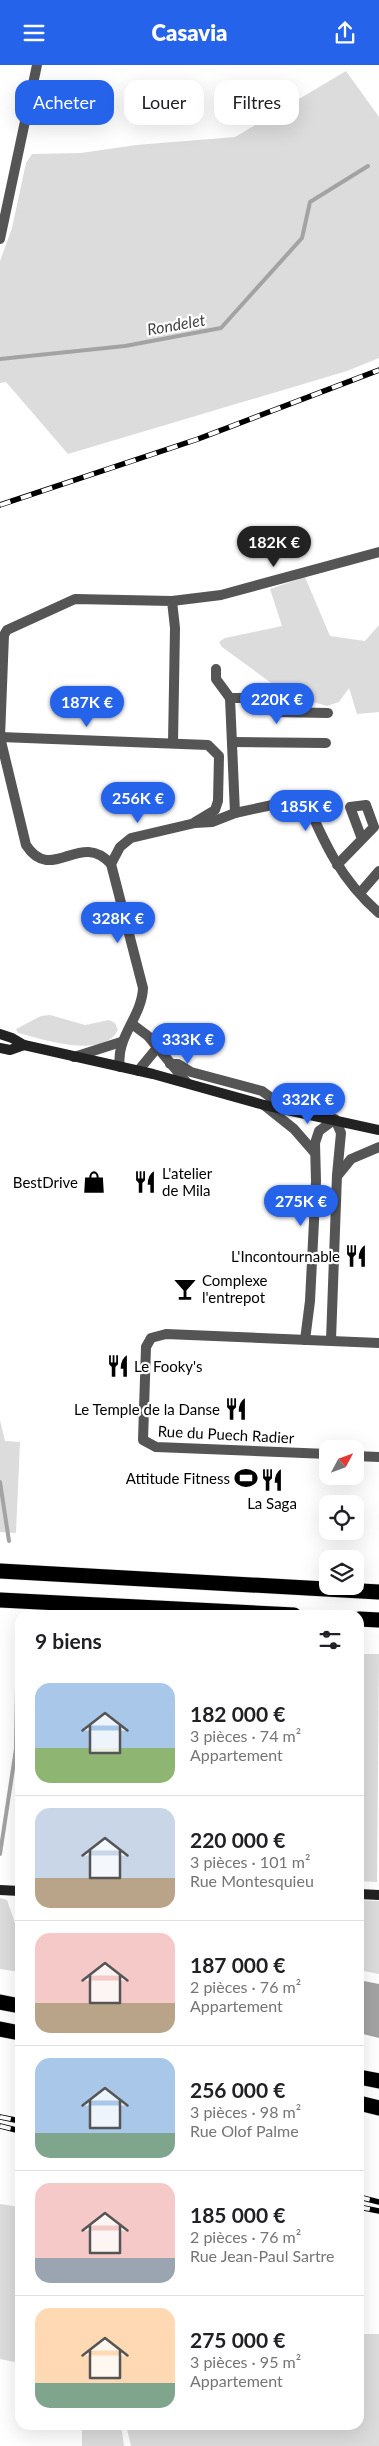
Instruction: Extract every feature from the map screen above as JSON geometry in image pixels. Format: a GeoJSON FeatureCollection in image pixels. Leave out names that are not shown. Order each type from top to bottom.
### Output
{"type":"FeatureCollection","features":[{"type":"Feature","properties":{"kind":"highway"},"geometry":{"type":"LineString","coordinates":[[0,1571],[379,1592]]}},
{"type":"Feature","properties":{"kind":"highway"},"geometry":{"type":"LineString","coordinates":[[0,1600],[196,1610]]}},
{"type":"Feature","properties":{"kind":"highway"},"geometry":{"type":"LineString","coordinates":[[364,1619],[379,1620]]}},
{"type":"Feature","properties":{"kind":"highway"},"geometry":{"type":"LineString","coordinates":[[0,2002],[15,2005]]}},
{"type":"Feature","properties":{"kind":"highway"},"geometry":{"type":"LineString","coordinates":[[0,2029],[15,2032]]}},
{"type":"Feature","properties":{"kind":"highway"},"geometry":{"type":"LineString","coordinates":[[364,2078],[379,2081]]}},
{"type":"Feature","properties":{"kind":"highway"},"geometry":{"type":"LineString","coordinates":[[364,2104],[379,2108]]}},
{"type":"Feature","properties":{"kind":"main road"},"geometry":{"type":"LineString","coordinates":[[0,1034],[12,1037],[24,1045],[187,1083],[264,1105],[285,1108],[379,1130]]}},
{"type":"Feature","properties":{"kind":"main road"},"geometry":{"type":"LineString","coordinates":[[0,1048],[10,1050],[24,1045]]}},
{"type":"Feature","properties":{"kind":"main road"},"geometry":{"type":"LineString","coordinates":[[0,1890],[15,1891]]}},
{"type":"Feature","properties":{"kind":"main road"},"geometry":{"type":"LineString","coordinates":[[364,1894],[379,1895]]}},
{"type":"Feature","properties":{"kind":"street"},"geometry":{"type":"LineString","coordinates":[[0,239],[37,65]]}},
{"type":"Feature","properties":{"kind":"street"},"geometry":{"type":"LineString","coordinates":[[120,1067],[121,1042],[132,1024],[142,997],[143,988],[111,864],[104,856],[91,851],[49,860],[40,859],[26,845],[0,737],[4,635],[7,630],[75,599],[172,601],[221,595],[379,552]]}},
{"type":"Feature","properties":{"kind":"street"},"geometry":{"type":"LineString","coordinates":[[172,601],[175,628],[173,743]]}},
{"type":"Feature","properties":{"kind":"street"},"geometry":{"type":"LineString","coordinates":[[216,669],[216,679],[230,698],[235,813]]}},
{"type":"Feature","properties":{"kind":"street"},"geometry":{"type":"LineString","coordinates":[[230,698],[253,698],[274,712],[328,713]]}},
{"type":"Feature","properties":{"kind":"street"},"geometry":{"type":"LineString","coordinates":[[0,737],[208,745],[218,756],[218,801],[215,810],[195,823]]}},
{"type":"Feature","properties":{"kind":"street"},"geometry":{"type":"LineString","coordinates":[[232,742],[326,743]]}},
{"type":"Feature","properties":{"kind":"street"},"geometry":{"type":"LineString","coordinates":[[111,864],[120,847],[131,838],[195,823],[212,822],[235,813],[305,797],[327,849],[337,865],[379,913]]}},
{"type":"Feature","properties":{"kind":"street"},"geometry":{"type":"LineString","coordinates":[[337,865],[362,839]]}},
{"type":"Feature","properties":{"kind":"street"},"geometry":{"type":"LineString","coordinates":[[360,893],[379,871]]}},
{"type":"Feature","properties":{"kind":"street"},"geometry":{"type":"LineString","coordinates":[[132,1024],[148,1036],[187,1083]]}},
{"type":"Feature","properties":{"kind":"street"},"geometry":{"type":"LineString","coordinates":[[74,1057],[121,1042]]}},
{"type":"Feature","properties":{"kind":"street"},"geometry":{"type":"LineString","coordinates":[[138,1071],[156,1047]]}},
{"type":"Feature","properties":{"kind":"street"},"geometry":{"type":"LineString","coordinates":[[170,1064],[178,1064],[191,1071],[262,1091],[285,1108]]}},
{"type":"Feature","properties":{"kind":"street"},"geometry":{"type":"LineString","coordinates":[[264,1105],[294,1129],[314,1152]]}},
{"type":"Feature","properties":{"kind":"street"},"geometry":{"type":"LineString","coordinates":[[305,1340],[310,1301],[316,1181],[314,1152],[319,1131],[335,1119],[342,1133],[337,1175],[331,1340]]}},
{"type":"Feature","properties":{"kind":"street"},"geometry":{"type":"LineString","coordinates":[[337,1175],[351,1159],[379,1147]]}},
{"type":"Feature","properties":{"kind":"street","name":"Rue du Puech Radier"},"geometry":{"type":"LineString","coordinates":[[319,1455],[156,1447],[143,1440],[146,1347],[151,1338],[166,1333],[379,1343]]}},
{"type":"Feature","properties":{"kind":"street"},"geometry":{"type":"LineString","coordinates":[[364,1456],[379,1457]]}},
{"type":"Feature","properties":{"kind":"shaded area"},"geometry":{"type":"Polygon","coordinates":[[[346,71],[379,117],[379,358],[347,371],[68,454],[6,382],[0,383],[0,261],[12,228],[26,163],[32,154],[81,153],[136,145],[235,137],[255,125],[299,125],[299,99],[346,71]]]}},
{"type":"Feature","properties":{"kind":"shaded area"},"geometry":{"type":"Polygon","coordinates":[[[305,577],[330,636],[365,641],[379,625],[379,712],[357,714],[349,688],[339,702],[327,706],[310,701],[293,705],[283,704],[277,697],[274,685],[222,647],[219,642],[225,638],[282,626],[270,589],[305,577]]]}},
{"type":"Feature","properties":{"kind":"shaded area"},"geometry":{"type":"Polygon","coordinates":[[[50,1015],[85,1025],[109,1020],[115,1023],[118,1030],[110,1039],[100,1044],[86,1046],[57,1043],[18,1033],[16,1029],[41,1016],[50,1015]]]}},
{"type":"Feature","properties":{"kind":"shaded area"},"geometry":{"type":"Polygon","coordinates":[[[0,1420],[5,1441],[20,1442],[16,1533],[0,1532],[0,1420]]]}},
{"type":"Feature","properties":{"kind":"shaded area"},"geometry":{"type":"Polygon","coordinates":[[[364,1654],[379,1654],[377,1882],[364,1881],[364,1654]]]}},
{"type":"Feature","properties":{"kind":"shaded area"},"geometry":{"type":"Polygon","coordinates":[[[0,1898],[7,1900],[15,1923],[15,1971],[0,1969],[0,1898]]]}},
{"type":"Feature","properties":{"kind":"shaded area"},"geometry":{"type":"Polygon","coordinates":[[[364,1900],[379,1901],[379,1974],[364,1971],[364,1900]]]}},
{"type":"Feature","properties":{"kind":"shaded area"},"geometry":{"type":"Polygon","coordinates":[[[364,1981],[379,1984],[379,2038],[364,2034],[364,1981]]]}},
{"type":"Feature","properties":{"kind":"shaded area"},"geometry":{"type":"Polygon","coordinates":[[[0,2204],[15,2206],[15,2362],[0,2359],[0,2204]]]}},
{"type":"Feature","properties":{"kind":"shaded area"},"geometry":{"type":"Polygon","coordinates":[[[364,2334],[379,2334],[379,2446],[131,2446],[127,2430],[364,2430],[364,2334]]]}},
{"type":"Feature","properties":{"kind":"shaded area"},"geometry":{"type":"Polygon","coordinates":[[[82,2430],[122,2430],[124,2446],[82,2446],[82,2430]]]}},
{"type":"Feature","properties":{"kind":"waterway","name":"Rondelet"},"geometry":{"type":"LineString","coordinates":[[0,359],[125,346],[221,328],[302,238],[310,202],[368,166]]}},
{"type":"Feature","properties":{"kind":"waterway","name":"Rondelet"},"geometry":{"type":"LineString","coordinates":[[0,1482],[9,1541]]}},
{"type":"Feature","properties":{"kind":"waterway","name":"Rondelet"},"geometry":{"type":"LineString","coordinates":[[0,1854],[15,1756]]}},
{"type":"Feature","properties":{"kind":"railway"},"geometry":{"type":"LineString","coordinates":[[0,505],[198,439],[379,370]]}},
{"type":"Feature","properties":{"kind":"railway"},"geometry":{"type":"LineString","coordinates":[[0,2117],[15,2120]]}},
{"type":"Feature","properties":{"kind":"railway"},"geometry":{"type":"LineString","coordinates":[[0,2126],[15,2130]]}},
{"type":"Feature","properties":{"kind":"railway"},"geometry":{"type":"LineString","coordinates":[[364,2198],[379,2202]]}},
{"type":"Feature","properties":{"kind":"railway"},"geometry":{"type":"LineString","coordinates":[[364,2208],[379,2211]]}},
{"type":"Feature","properties":{"kind":"place","name":"BestDrive"},"geometry":{"type":"Point","coordinates":[94,1182]}},
{"type":"Feature","properties":{"kind":"place","name":"L'atelier de Mila"},"geometry":{"type":"Point","coordinates":[145,1182]}},
{"type":"Feature","properties":{"kind":"place","name":"L'Incontournable"},"geometry":{"type":"Point","coordinates":[356,1256]}},
{"type":"Feature","properties":{"kind":"place","name":"Complexe l'entrepot"},"geometry":{"type":"Point","coordinates":[185,1289]}},
{"type":"Feature","properties":{"kind":"place","name":"Le Fooky's"},"geometry":{"type":"Point","coordinates":[118,1366]}},
{"type":"Feature","properties":{"kind":"place","name":"Le Temple de la Danse"},"geometry":{"type":"Point","coordinates":[236,1409]}},
{"type":"Feature","properties":{"kind":"place","name":"Attitude Fitness"},"geometry":{"type":"Point","coordinates":[246,1478]}},
{"type":"Feature","properties":{"kind":"place","name":"La Saga"},"geometry":{"type":"Point","coordinates":[272,1480]}}]}
